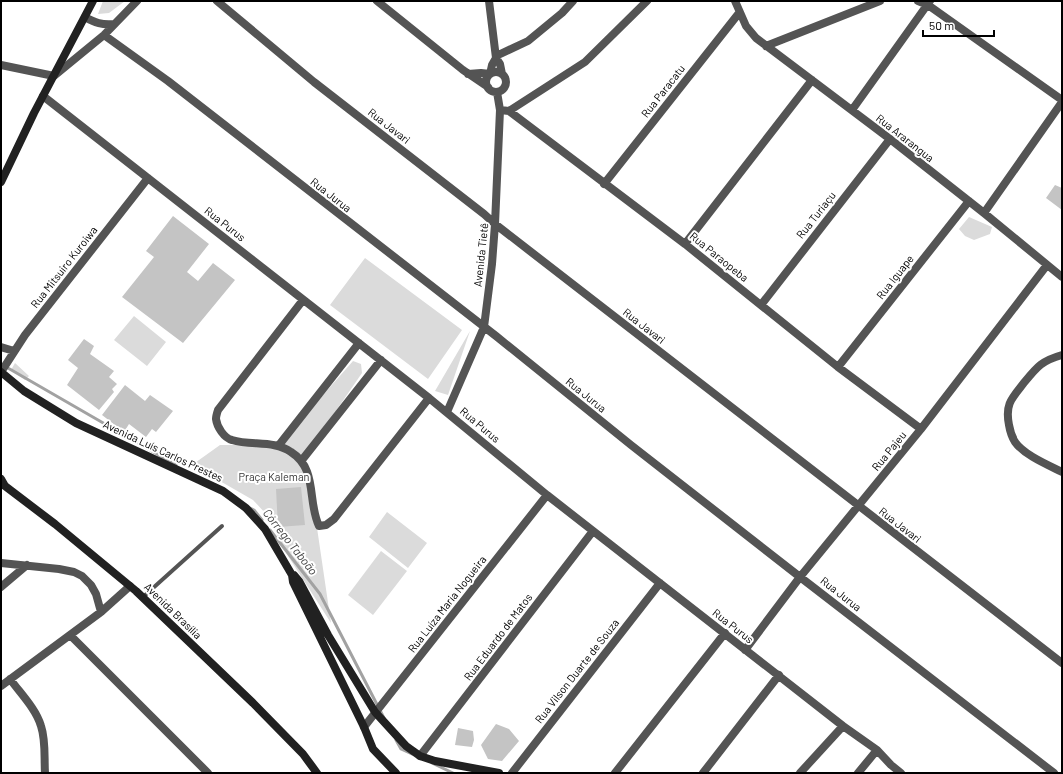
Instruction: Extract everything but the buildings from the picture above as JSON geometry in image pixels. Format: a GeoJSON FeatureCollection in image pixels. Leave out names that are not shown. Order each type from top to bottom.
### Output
{"type":"FeatureCollection","features":[{"type":"Feature","properties":{"kind":"street"},"geometry":{"type":"LineString","coordinates":[[1,182],[43,96],[93,1]]}},
{"type":"Feature","properties":{"kind":"street"},"geometry":{"type":"LineString","coordinates":[[54,76],[104,35],[137,1]]}},
{"type":"Feature","properties":{"kind":"street","name":"Rua Javari"},"geometry":{"type":"LineString","coordinates":[[217,1],[314,82],[495,224],[1062,663]]}},
{"type":"Feature","properties":{"kind":"street"},"geometry":{"type":"LineString","coordinates":[[376,1],[468,74],[488,87],[490,90],[497,92],[503,89],[506,83],[500,64],[496,57],[488,1]]}},
{"type":"Feature","properties":{"kind":"street"},"geometry":{"type":"LineString","coordinates":[[488,87],[487,78],[496,57],[528,41],[562,13],[573,1]]}},
{"type":"Feature","properties":{"kind":"street"},"geometry":{"type":"LineString","coordinates":[[500,110],[509,111],[585,62],[647,1]]}},
{"type":"Feature","properties":{"kind":"street"},"geometry":{"type":"LineString","coordinates":[[766,46],[880,1]]}},
{"type":"Feature","properties":{"kind":"street"},"geometry":{"type":"LineString","coordinates":[[918,1],[929,3],[1062,101],[984,213]]}},
{"type":"Feature","properties":{"kind":"street","name":"Rua Ararangua"},"geometry":{"type":"LineString","coordinates":[[737,2],[739,13],[746,26],[756,38],[890,139],[984,213],[1062,278]]}},
{"type":"Feature","properties":{"kind":"street"},"geometry":{"type":"LineString","coordinates":[[852,110],[929,3]]}},
{"type":"Feature","properties":{"kind":"street","name":"Rua Paracatu"},"geometry":{"type":"LineString","coordinates":[[604,184],[739,13]]}},
{"type":"Feature","properties":{"kind":"street"},"geometry":{"type":"LineString","coordinates":[[85,17],[96,23],[114,24]]}},
{"type":"Feature","properties":{"kind":"street","name":"Rua Jurua"},"geometry":{"type":"LineString","coordinates":[[104,35],[168,81],[484,327],[636,449],[1054,773]]}},
{"type":"Feature","properties":{"kind":"street"},"geometry":{"type":"LineString","coordinates":[[1,65],[54,76]]}},
{"type":"Feature","properties":{"kind":"street"},"geometry":{"type":"LineString","coordinates":[[468,74],[490,74],[496,72],[502,74]]}},
{"type":"Feature","properties":{"kind":"street"},"geometry":{"type":"LineString","coordinates":[[685,244],[812,80]]}},
{"type":"Feature","properties":{"kind":"street","name":"Avenida Tietê"},"geometry":{"type":"LineString","coordinates":[[447,412],[484,327],[492,264],[495,224],[500,110],[497,92]]}},
{"type":"Feature","properties":{"kind":"street","name":"Rua Purus"},"geometry":{"type":"LineString","coordinates":[[43,96],[430,398],[547,495],[843,726],[877,750],[901,773]]}},
{"type":"Feature","properties":{"kind":"street","name":"Rua Paraopeba"},"geometry":{"type":"LineString","coordinates":[[509,111],[685,244],[838,367],[921,429]]}},
{"type":"Feature","properties":{"kind":"street","name":"Rua Turiaçu"},"geometry":{"type":"LineString","coordinates":[[761,305],[890,139]]}},
{"type":"Feature","properties":{"kind":"street","name":"Rua Mitsuiro Kuroiwa"},"geometry":{"type":"LineString","coordinates":[[1,372],[30,328],[148,178]]}},
{"type":"Feature","properties":{"kind":"street","name":"Rua Iguape"},"geometry":{"type":"LineString","coordinates":[[838,367],[968,201]]}},
{"type":"Feature","properties":{"kind":"street","name":"Rua Pajeu"},"geometry":{"type":"LineString","coordinates":[[746,650],[800,577],[921,429],[1047,265]]}},
{"type":"Feature","properties":{"kind":"street"},"geometry":{"type":"LineString","coordinates":[[304,300],[218,410],[216,419],[220,431],[231,440],[279,446],[291,451],[302,460],[309,478],[314,516],[320,526],[326,525],[334,519],[430,398]]}},
{"type":"Feature","properties":{"kind":"street"},"geometry":{"type":"LineString","coordinates":[[279,446],[359,343]]}},
{"type":"Feature","properties":{"kind":"street"},"geometry":{"type":"LineString","coordinates":[[1,347],[14,351]]}},
{"type":"Feature","properties":{"kind":"street"},"geometry":{"type":"LineString","coordinates":[[1062,355],[1045,361],[1036,369],[1012,397],[1008,406],[1007,416],[1011,434],[1016,443],[1029,454],[1062,472]]}},
{"type":"Feature","properties":{"kind":"street"},"geometry":{"type":"LineString","coordinates":[[302,460],[381,360]]}},
{"type":"Feature","properties":{"kind":"street","name":"Avenida Luís Carlos Prestes"},"geometry":{"type":"LineString","coordinates":[[1,372],[24,391],[76,423],[223,491],[246,508],[265,529],[292,575],[293,582],[364,727],[373,749],[396,773]]}},
{"type":"Feature","properties":{"kind":"street","name":"Avenida Brasília"},"geometry":{"type":"LineString","coordinates":[[2,484],[55,524],[130,586],[253,703],[303,754],[316,773]]}},
{"type":"Feature","properties":{"kind":"street","name":"Rua Luíza Maria Nogueira"},"geometry":{"type":"LineString","coordinates":[[364,727],[547,495]]}},
{"type":"Feature","properties":{"kind":"street","name":"Rua Eduardo de Matos"},"geometry":{"type":"LineString","coordinates":[[420,756],[593,531]]}},
{"type":"Feature","properties":{"kind":"street"},"geometry":{"type":"LineString","coordinates":[[1,563],[28,565],[74,572],[82,576],[91,585],[96,594],[101,612]]}},
{"type":"Feature","properties":{"kind":"street"},"geometry":{"type":"LineString","coordinates":[[1,587],[28,565]]}},
{"type":"Feature","properties":{"kind":"street","name":"Avenida Luís Carlos Prestes"},"geometry":{"type":"LineString","coordinates":[[292,575],[299,580],[328,635],[375,712],[406,746],[420,756],[435,761],[499,773]]}},
{"type":"Feature","properties":{"kind":"street","name":"Rua Vilson Duarte de Souza"},"geometry":{"type":"LineString","coordinates":[[512,773],[660,583]]}},
{"type":"Feature","properties":{"kind":"street"},"geometry":{"type":"LineString","coordinates":[[1,686],[101,612],[130,586]]}},
{"type":"Feature","properties":{"kind":"street"},"geometry":{"type":"LineString","coordinates":[[614,773],[725,633]]}},
{"type":"Feature","properties":{"kind":"street"},"geometry":{"type":"LineString","coordinates":[[70,635],[208,773]]}},
{"type":"Feature","properties":{"kind":"street"},"geometry":{"type":"LineString","coordinates":[[704,773],[779,676]]}},
{"type":"Feature","properties":{"kind":"street"},"geometry":{"type":"LineString","coordinates":[[10,679],[36,715],[42,727],[44,740],[44,773]]}},
{"type":"Feature","properties":{"kind":"street"},"geometry":{"type":"LineString","coordinates":[[800,773],[843,726]]}},
{"type":"Feature","properties":{"kind":"street"},"geometry":{"type":"LineString","coordinates":[[858,773],[877,750]]}},
{"type":"Feature","properties":{"kind":"lane"},"geometry":{"type":"LineString","coordinates":[[142,598],[222,526]]}},
{"type":"Feature","properties":{"kind":"green space"},"geometry":{"type":"Polygon","coordinates":[[[103,1],[125,1],[109,13],[98,14],[103,1]]]}},
{"type":"Feature","properties":{"kind":"green space"},"geometry":{"type":"Polygon","coordinates":[[[969,217],[992,227],[990,234],[974,240],[965,236],[959,229],[969,217]]]}},
{"type":"Feature","properties":{"kind":"green space"},"geometry":{"type":"Polygon","coordinates":[[[365,258],[462,330],[428,379],[330,305],[365,258]]]}},
{"type":"Feature","properties":{"kind":"green space"},"geometry":{"type":"Polygon","coordinates":[[[134,316],[166,342],[147,366],[114,340],[134,316]]]}},
{"type":"Feature","properties":{"kind":"green space"},"geometry":{"type":"Polygon","coordinates":[[[470,331],[448,395],[435,391],[470,331]]]}},
{"type":"Feature","properties":{"kind":"green space","name":"Praça Kaleman"},"geometry":{"type":"Polygon","coordinates":[[[353,361],[361,364],[362,373],[302,460],[311,487],[331,623],[288,556],[267,515],[253,500],[192,465],[220,445],[279,445],[353,361]]]}},
{"type":"Feature","properties":{"kind":"green space"},"geometry":{"type":"Polygon","coordinates":[[[15,363],[29,376],[25,380],[11,370],[15,363]]]}},
{"type":"Feature","properties":{"kind":"green space"},"geometry":{"type":"Polygon","coordinates":[[[387,512],[427,543],[408,568],[369,537],[387,512]]]}},
{"type":"Feature","properties":{"kind":"green space"},"geometry":{"type":"Polygon","coordinates":[[[381,551],[407,571],[373,615],[348,595],[381,551]]]}},
{"type":"Feature","properties":{"kind":"waterway","name":"Córrego Taboão"},"geometry":{"type":"LineString","coordinates":[[1,364],[176,465]]}},
{"type":"Feature","properties":{"kind":"waterway","name":"Córrego Taboão"},"geometry":{"type":"LineString","coordinates":[[250,508],[254,510],[262,520]]}},
{"type":"Feature","properties":{"kind":"waterway","name":"Córrego Taboão"},"geometry":{"type":"LineString","coordinates":[[270,530],[320,594],[384,718]]}},
{"type":"Feature","properties":{"kind":"waterway","name":"Córrego Taboão"},"geometry":{"type":"LineString","coordinates":[[396,740],[401,749],[412,754]]}},
{"type":"Feature","properties":{"kind":"waterway","name":"Córrego Taboão"},"geometry":{"type":"LineString","coordinates":[[432,763],[453,773]]}}]}
